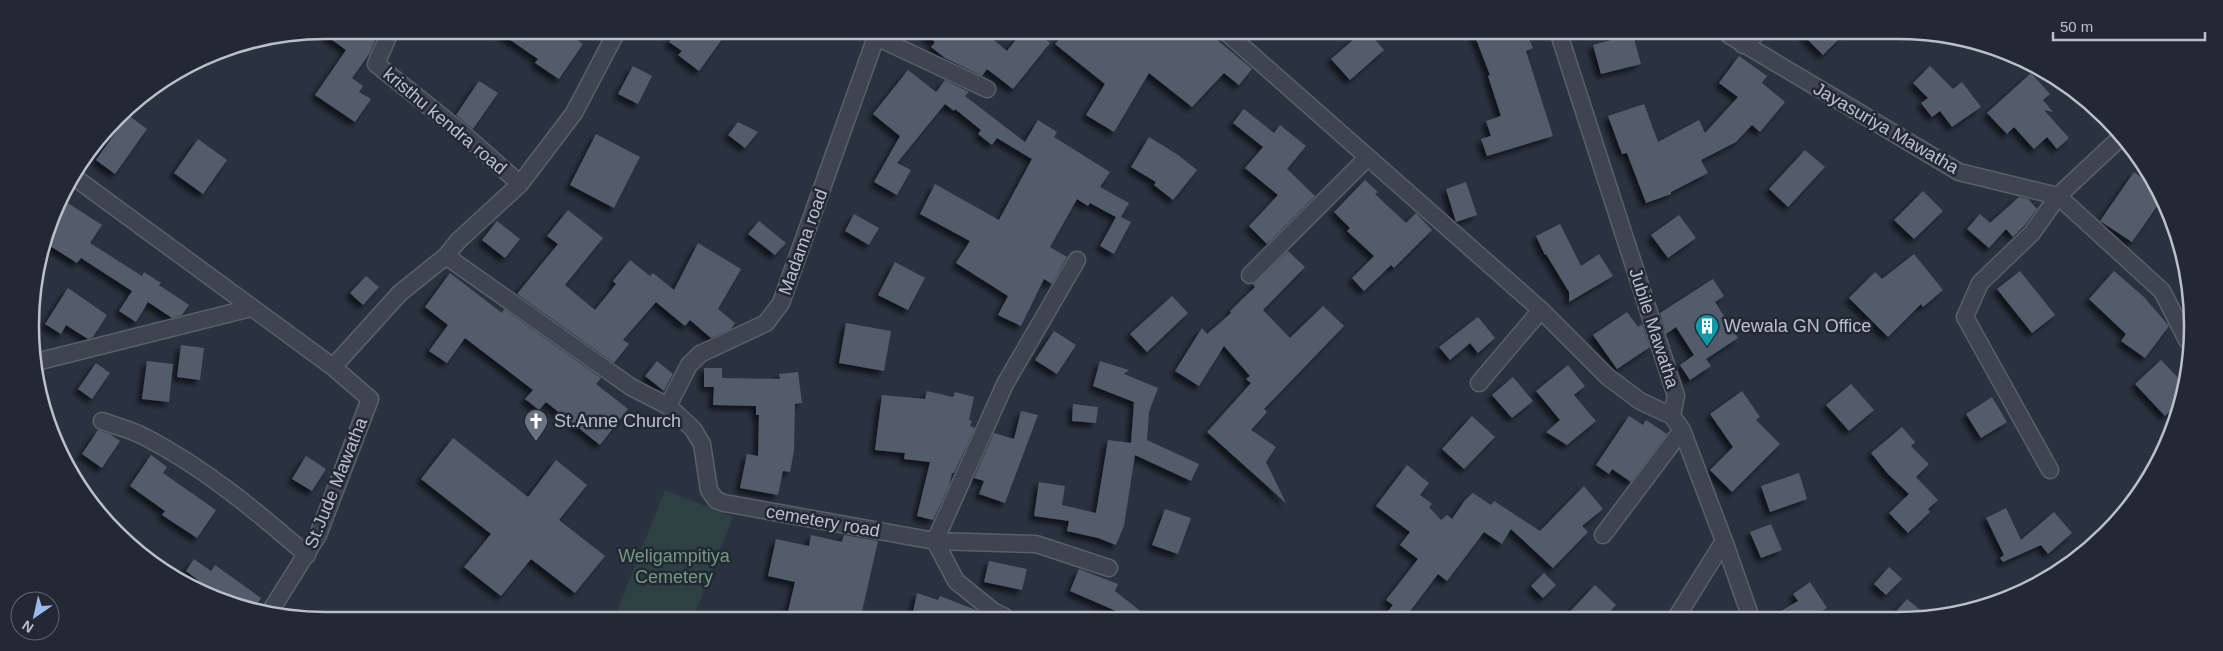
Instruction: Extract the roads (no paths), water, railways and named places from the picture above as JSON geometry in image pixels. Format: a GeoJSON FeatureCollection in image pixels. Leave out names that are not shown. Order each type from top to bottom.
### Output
{"type":"FeatureCollection","features":[{"type":"Feature","properties":{"kind":"street","name":"kristhu kendra road"},"geometry":{"type":"LineString","coordinates":[[387,39],[376,64],[466,136],[520,184]]}},
{"type":"Feature","properties":{"kind":"street"},"geometry":{"type":"LineString","coordinates":[[78,180],[333,367],[400,293],[446,256],[458,241],[520,184],[574,113],[613,39]]}},
{"type":"Feature","properties":{"kind":"street","name":"Madama road"},"geometry":{"type":"LineString","coordinates":[[668,406],[689,365],[700,354],[766,323],[781,303],[876,39]]}},
{"type":"Feature","properties":{"kind":"street"},"geometry":{"type":"LineString","coordinates":[[888,39],[987,89]]}},
{"type":"Feature","properties":{"kind":"street"},"geometry":{"type":"LineString","coordinates":[[1234,39],[1541,310],[1608,376],[1640,401],[1672,416],[1682,430],[1749,612]]}},
{"type":"Feature","properties":{"kind":"street","name":"Jubile Mawatha"},"geometry":{"type":"LineString","coordinates":[[1561,39],[1676,396],[1672,416]]}},
{"type":"Feature","properties":{"kind":"street","name":"Jayasuriya Mawatha"},"geometry":{"type":"LineString","coordinates":[[1749,40],[1959,172],[2058,196]]}},
{"type":"Feature","properties":{"kind":"street"},"geometry":{"type":"LineString","coordinates":[[2050,470],[1965,317],[1980,283],[2032,233],[2058,196],[2117,141]]}},
{"type":"Feature","properties":{"kind":"street"},"geometry":{"type":"LineString","coordinates":[[1250,275],[1368,157]]}},
{"type":"Feature","properties":{"kind":"street"},"geometry":{"type":"LineString","coordinates":[[2058,196],[2162,291],[2184,334]]}},
{"type":"Feature","properties":{"kind":"street"},"geometry":{"type":"LineString","coordinates":[[446,256],[631,387],[668,406]]}},
{"type":"Feature","properties":{"kind":"street"},"geometry":{"type":"LineString","coordinates":[[935,541],[1005,384],[1076,260]]}},
{"type":"Feature","properties":{"kind":"street"},"geometry":{"type":"LineString","coordinates":[[41,361],[251,308]]}},
{"type":"Feature","properties":{"kind":"street"},"geometry":{"type":"LineString","coordinates":[[1479,383],[1541,310]]}},
{"type":"Feature","properties":{"kind":"street","name":"St.Jude Mawatha"},"geometry":{"type":"LineString","coordinates":[[273,607],[318,535],[370,399],[333,367]]}},
{"type":"Feature","properties":{"kind":"street","name":"cemetery road"},"geometry":{"type":"LineString","coordinates":[[668,406],[693,429],[702,444],[710,490],[716,500],[935,541]]}},
{"type":"Feature","properties":{"kind":"street"},"geometry":{"type":"LineString","coordinates":[[102,421],[144,436],[232,490],[307,555]]}},
{"type":"Feature","properties":{"kind":"street"},"geometry":{"type":"LineString","coordinates":[[1603,535],[1682,430]]}},
{"type":"Feature","properties":{"kind":"street"},"geometry":{"type":"LineString","coordinates":[[935,541],[1036,544],[1109,568]]}},
{"type":"Feature","properties":{"kind":"street"},"geometry":{"type":"LineString","coordinates":[[935,541],[956,581],[993,612]]}},
{"type":"Feature","properties":{"kind":"street"},"geometry":{"type":"LineString","coordinates":[[1680,612],[1724,541]]}},
{"type":"Feature","properties":{"kind":"place","name":"Wewala GN Office"},"geometry":{"type":"Point","coordinates":[1707,347]}},
{"type":"Feature","properties":{"kind":"place","name":"St.Anne Church"},"geometry":{"type":"Point","coordinates":[536,442]}},
{"type":"Feature","properties":{"kind":"park label","name":"Weligampitiya Cemetery"},"geometry":{"type":"Point","coordinates":[674,566]}}]}
